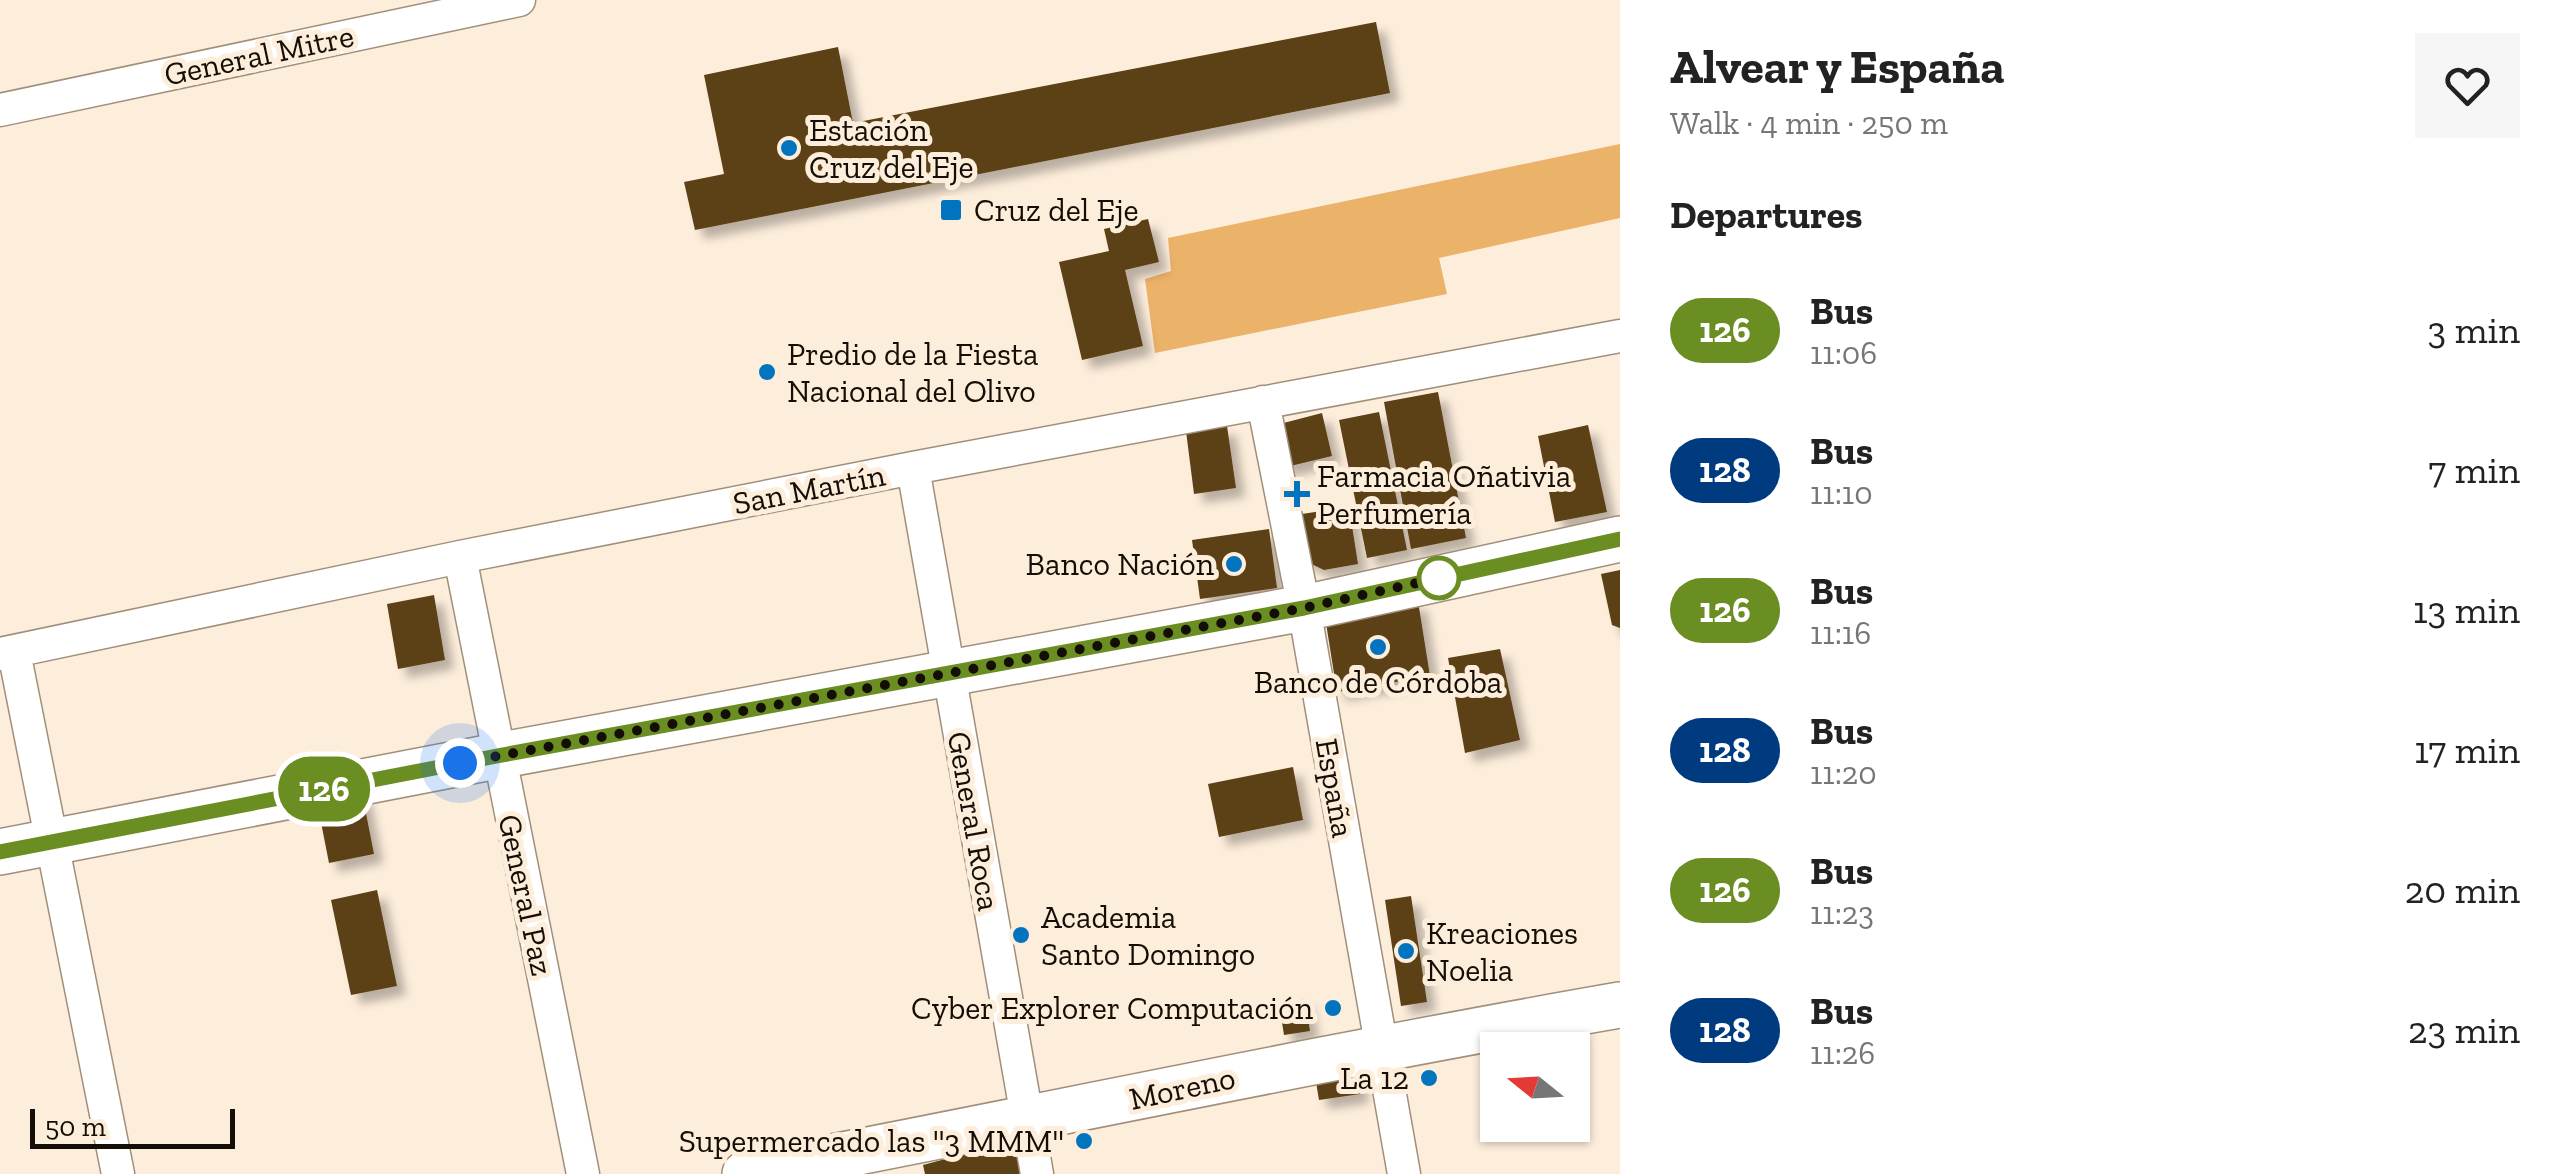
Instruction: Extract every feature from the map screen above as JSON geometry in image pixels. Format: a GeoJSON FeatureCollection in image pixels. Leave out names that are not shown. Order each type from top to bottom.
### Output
{"type":"FeatureCollection","features":[{"type":"Feature","properties":{"kind":"street","name":"General Mitre"},"geometry":{"type":"LineString","coordinates":[[0,110],[519,0]]}},
{"type":"Feature","properties":{"kind":"street","name":"San Martín"},"geometry":{"type":"LineString","coordinates":[[7,653],[913,468],[1620,336]]}},
{"type":"Feature","properties":{"kind":"street","name":"España"},"geometry":{"type":"LineString","coordinates":[[1264,402],[1404,1174]]}},
{"type":"Feature","properties":{"kind":"street","name":"General Roca"},"geometry":{"type":"LineString","coordinates":[[913,468],[1037,1174]]}},
{"type":"Feature","properties":{"kind":"street"},"geometry":{"type":"LineString","coordinates":[[0,852],[1304,608],[1620,539]]}},
{"type":"Feature","properties":{"kind":"street","name":"General Paz"},"geometry":{"type":"LineString","coordinates":[[460,558],[583,1174]]}},
{"type":"Feature","properties":{"kind":"street"},"geometry":{"type":"LineString","coordinates":[[7,653],[118,1174]]}},
{"type":"Feature","properties":{"kind":"street","name":"Moreno"},"geometry":{"type":"LineString","coordinates":[[745,1174],[1380,1046],[1620,1005]]}},
{"type":"Feature","properties":{"kind":"shaded area"},"geometry":{"type":"Polygon","coordinates":[[[1620,144],[1620,218],[1439,258],[1447,294],[1155,353],[1145,279],[1171,271],[1168,238],[1620,144]]]}},
{"type":"Feature","properties":{"kind":"building"},"geometry":{"type":"Polygon","coordinates":[[[1376,22],[1390,93],[695,230],[684,182],[724,174],[704,75],[838,47],[853,123],[1376,22]]]}},
{"type":"Feature","properties":{"kind":"building"},"geometry":{"type":"Polygon","coordinates":[[[1148,219],[1159,262],[1125,270],[1143,346],[1082,360],[1059,262],[1109,251],[1104,229],[1148,219]]]}},
{"type":"Feature","properties":{"kind":"building"},"geometry":{"type":"Polygon","coordinates":[[[1438,392],[1466,538],[1411,549],[1384,402],[1438,392]]]}},
{"type":"Feature","properties":{"kind":"building"},"geometry":{"type":"Polygon","coordinates":[[[1379,412],[1407,550],[1367,558],[1339,420],[1379,412]]]}},
{"type":"Feature","properties":{"kind":"building"},"geometry":{"type":"Polygon","coordinates":[[[1322,413],[1332,456],[1282,468],[1272,426],[1322,413]]]}},
{"type":"Feature","properties":{"kind":"building"},"geometry":{"type":"Polygon","coordinates":[[[1588,425],[1607,512],[1555,522],[1538,436],[1588,425]]]}},
{"type":"Feature","properties":{"kind":"building"},"geometry":{"type":"Polygon","coordinates":[[[1227,426],[1236,488],[1194,494],[1186,431],[1227,426]]]}},
{"type":"Feature","properties":{"kind":"building"},"geometry":{"type":"Polygon","coordinates":[[[1349,507],[1358,564],[1324,570],[1301,559],[1295,515],[1349,507]]]}},
{"type":"Feature","properties":{"kind":"building","name":"Banco Nación"},"geometry":{"type":"Polygon","coordinates":[[[1269,529],[1277,588],[1200,599],[1192,540],[1269,529]]]}},
{"type":"Feature","properties":{"kind":"building"},"geometry":{"type":"Polygon","coordinates":[[[1620,570],[1620,628],[1612,625],[1601,574],[1620,570]]]}},
{"type":"Feature","properties":{"kind":"building"},"geometry":{"type":"Polygon","coordinates":[[[434,595],[445,660],[398,669],[387,604],[434,595]]]}},
{"type":"Feature","properties":{"kind":"building","name":"Banco de Córdoba"},"geometry":{"type":"Polygon","coordinates":[[[1418,601],[1430,676],[1337,692],[1325,617],[1418,601]]]}},
{"type":"Feature","properties":{"kind":"building"},"geometry":{"type":"Polygon","coordinates":[[[1500,649],[1520,740],[1465,753],[1448,658],[1500,649]]]}},
{"type":"Feature","properties":{"kind":"building"},"geometry":{"type":"Polygon","coordinates":[[[1293,767],[1303,820],[1219,837],[1208,784],[1293,767]]]}},
{"type":"Feature","properties":{"kind":"building"},"geometry":{"type":"Polygon","coordinates":[[[362,793],[374,854],[329,863],[317,802],[362,793]]]}},
{"type":"Feature","properties":{"kind":"building"},"geometry":{"type":"Polygon","coordinates":[[[377,890],[397,986],[351,995],[331,900],[377,890]]]}},
{"type":"Feature","properties":{"kind":"building","name":"Kreaciones Noelia"},"geometry":{"type":"Polygon","coordinates":[[[1411,896],[1427,1002],[1401,1006],[1385,900],[1411,896]]]}},
{"type":"Feature","properties":{"kind":"building"},"geometry":{"type":"Polygon","coordinates":[[[1305,999],[1310,1031],[1284,1035],[1279,1003],[1305,999]]]}},
{"type":"Feature","properties":{"kind":"building"},"geometry":{"type":"Polygon","coordinates":[[[1357,1075],[1360,1094],[1319,1100],[1316,1082],[1357,1075]]]}},
{"type":"Feature","properties":{"kind":"building"},"geometry":{"type":"Polygon","coordinates":[[[1016,1140],[1025,1174],[925,1174],[923,1165],[1016,1140]]]}},
{"type":"Feature","properties":{"kind":"bus line","name":"126"},"geometry":{"type":"LineString","coordinates":[[0,852],[1304,608],[1620,539]]}},
{"type":"Feature","properties":{"kind":"place","name":"Estación Cruz del Eje"},"geometry":{"type":"Point","coordinates":[789,148]}},
{"type":"Feature","properties":{"kind":"place","name":"Cruz del Eje"},"geometry":{"type":"Point","coordinates":[951,210]}},
{"type":"Feature","properties":{"kind":"place","name":"Predio de la Fiesta Nacional del Olivo"},"geometry":{"type":"Point","coordinates":[767,372]}},
{"type":"Feature","properties":{"kind":"place","name":"Farmacia Oñativia Perfumería"},"geometry":{"type":"Point","coordinates":[1297,494]}},
{"type":"Feature","properties":{"kind":"place","name":"Banco Nación"},"geometry":{"type":"Point","coordinates":[1234,564]}},
{"type":"Feature","properties":{"kind":"place","name":"Banco de Córdoba"},"geometry":{"type":"Point","coordinates":[1378,647]}},
{"type":"Feature","properties":{"kind":"place","name":"Academia Santo Domingo"},"geometry":{"type":"Point","coordinates":[1021,935]}},
{"type":"Feature","properties":{"kind":"place","name":"Kreaciones Noelia"},"geometry":{"type":"Point","coordinates":[1406,951]}},
{"type":"Feature","properties":{"kind":"place","name":"Cyber Explorer Computación"},"geometry":{"type":"Point","coordinates":[1333,1008]}},
{"type":"Feature","properties":{"kind":"place","name":"La 12"},"geometry":{"type":"Point","coordinates":[1429,1078]}},
{"type":"Feature","properties":{"kind":"place","name":"Supermercado las \"3 MMM\""},"geometry":{"type":"Point","coordinates":[1084,1141]}},
{"type":"Feature","properties":{"kind":"route"},"geometry":{"type":"LineString","coordinates":[[460,763],[1304,608],[1444,577],[1439,578]]}}]}
